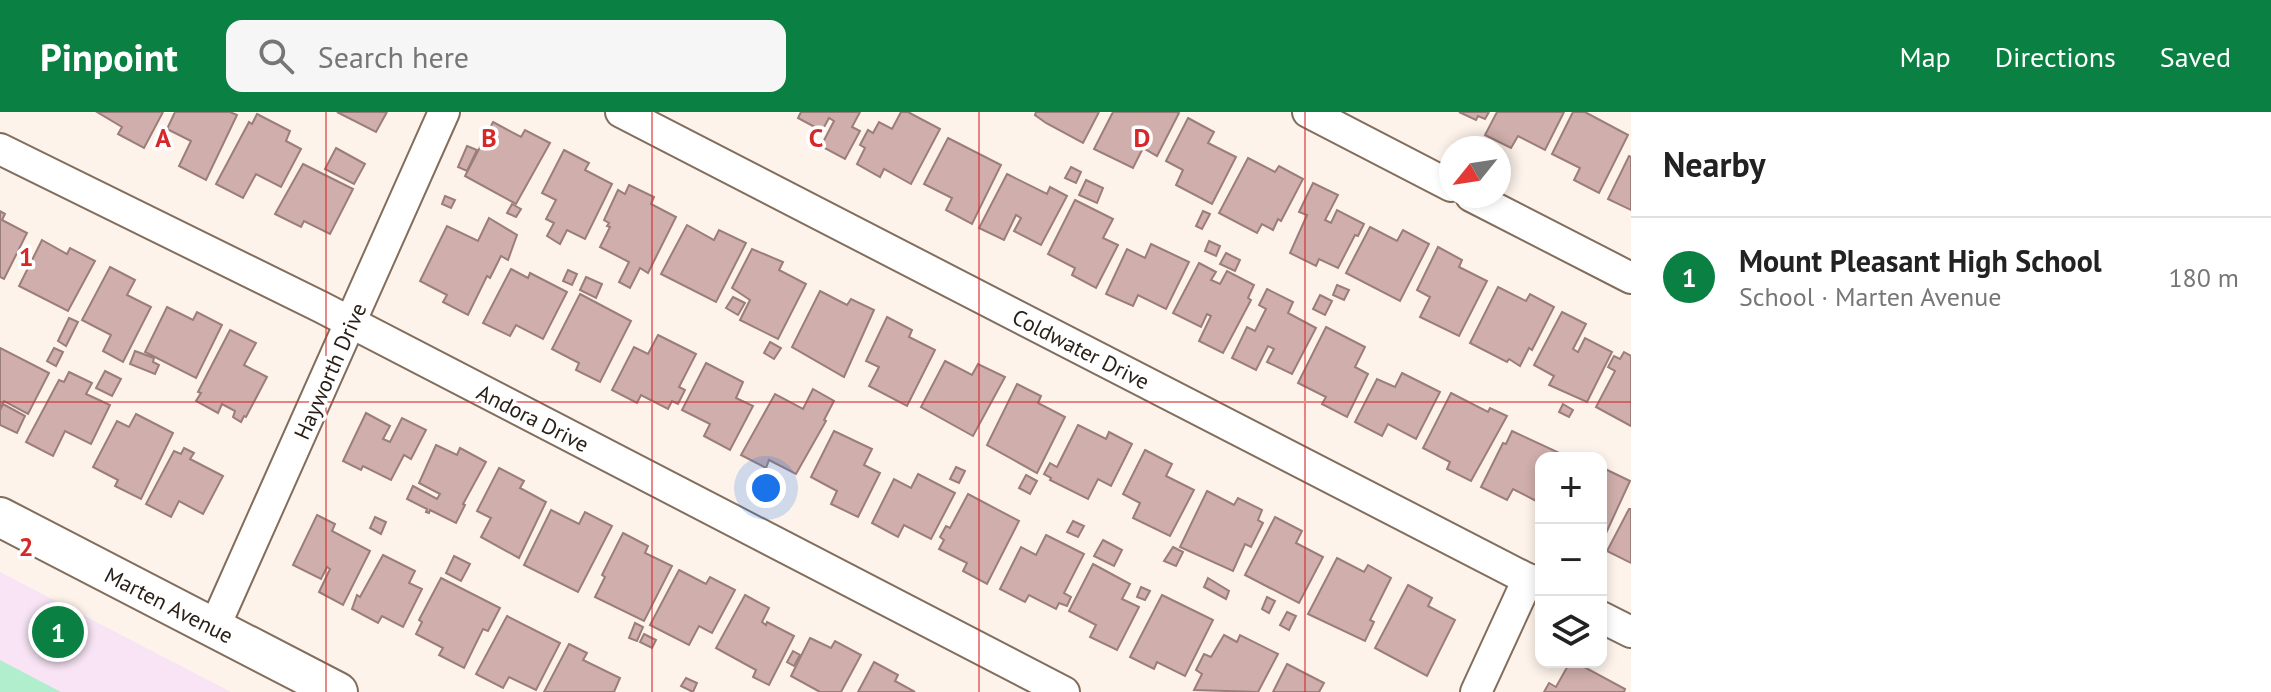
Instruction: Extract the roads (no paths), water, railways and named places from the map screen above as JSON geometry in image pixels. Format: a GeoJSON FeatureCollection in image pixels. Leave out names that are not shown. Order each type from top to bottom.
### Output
{"type":"FeatureCollection","features":[{"type":"Feature","properties":{"kind":"street","name":"Hayworth Drive"},"geometry":{"type":"LineString","coordinates":[[214,628],[444,112]]}},
{"type":"Feature","properties":{"kind":"street","name":"Coldwater Drive"},"geometry":{"type":"LineString","coordinates":[[621,112],[1535,583]]}},
{"type":"Feature","properties":{"kind":"street"},"geometry":{"type":"LineString","coordinates":[[1308,112],[1439,180]]}},
{"type":"Feature","properties":{"kind":"street","name":"Andora Drive"},"geometry":{"type":"LineString","coordinates":[[0,149],[351,323],[1064,692]]}},
{"type":"Feature","properties":{"kind":"street"},"geometry":{"type":"LineString","coordinates":[[1494,208],[1631,278]]}},
{"type":"Feature","properties":{"kind":"street","name":"Marten Avenue"},"geometry":{"type":"LineString","coordinates":[[0,517],[338,692]]}},
{"type":"Feature","properties":{"kind":"street"},"geometry":{"type":"LineString","coordinates":[[1476,692],[1535,583]]}},
{"type":"Feature","properties":{"kind":"street"},"geometry":{"type":"LineString","coordinates":[[1607,620],[1631,632]]}},
{"type":"Feature","properties":{"kind":"place","name":"Mount Pleasant High School"},"geometry":{"type":"Point","coordinates":[58,632]}}]}
